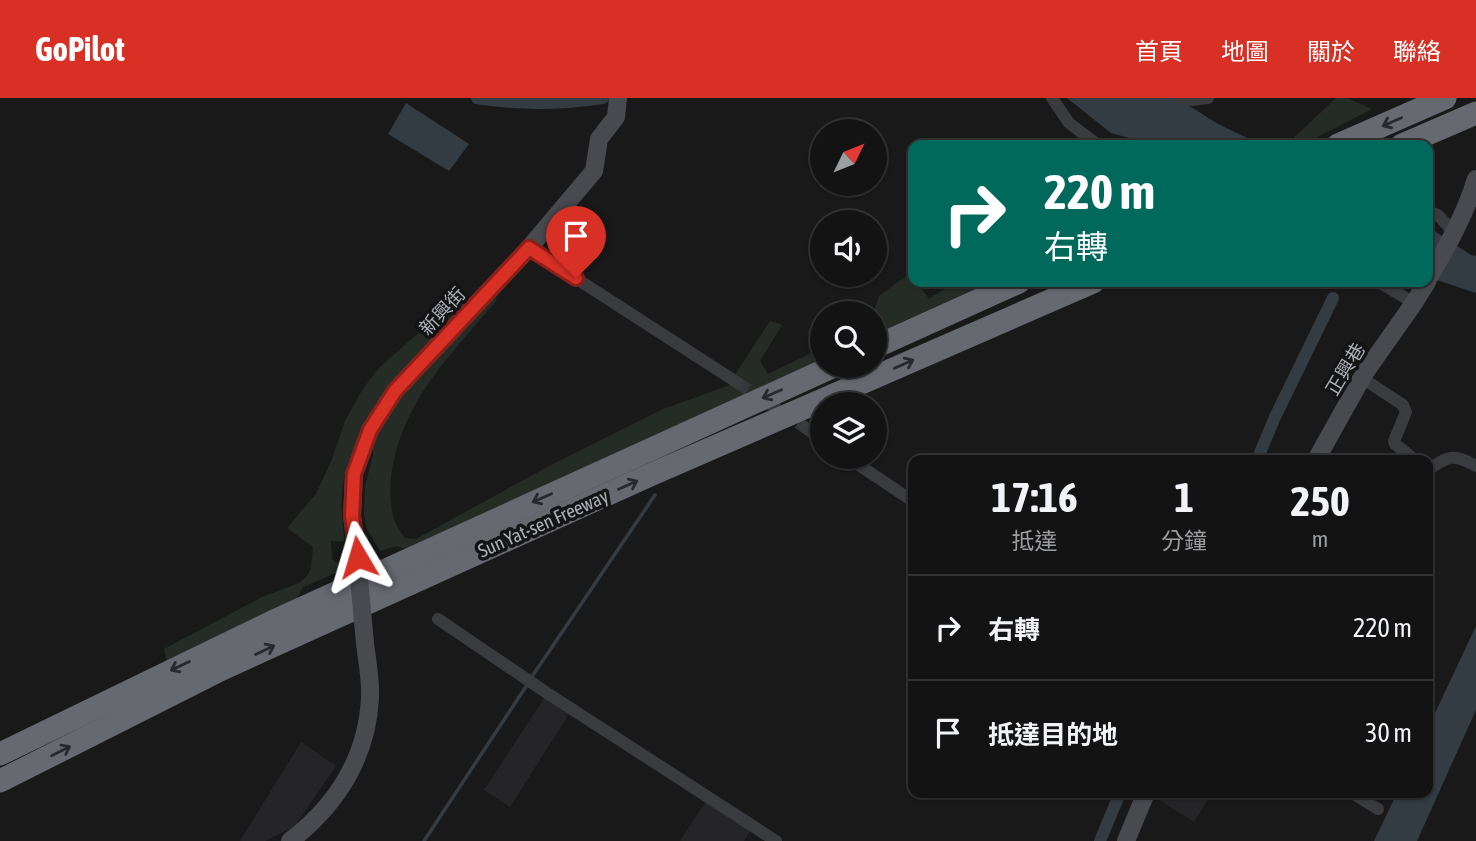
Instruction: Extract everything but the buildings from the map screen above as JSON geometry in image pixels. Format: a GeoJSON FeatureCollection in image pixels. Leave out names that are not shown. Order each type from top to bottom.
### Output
{"type":"FeatureCollection","features":[{"type":"Feature","properties":{"kind":"highway"},"geometry":{"type":"LineString","coordinates":[[1349,140],[1445,98]]}},
{"type":"Feature","properties":{"kind":"highway"},"geometry":{"type":"LineString","coordinates":[[1414,140],[1476,113]]}},
{"type":"Feature","properties":{"kind":"highway"},"geometry":{"type":"LineString","coordinates":[[887,342],[1008,287]]}},
{"type":"Feature","properties":{"kind":"highway","name":"Sun Yat-sen Freeway"},"geometry":{"type":"LineString","coordinates":[[0,781],[247,658],[662,469],[1081,287]]}},
{"type":"Feature","properties":{"kind":"highway","name":"Sun Yat-sen Freeway"},"geometry":{"type":"LineString","coordinates":[[0,754],[272,622],[810,377]]}},
{"type":"Feature","properties":{"kind":"street"},"geometry":{"type":"LineString","coordinates":[[1052,98],[1069,122],[1092,140]]}},
{"type":"Feature","properties":{"kind":"street"},"geometry":{"type":"LineString","coordinates":[[1183,98],[1208,98]]}},
{"type":"Feature","properties":{"kind":"street","name":"新興街"},"geometry":{"type":"LineString","coordinates":[[290,841],[316,820],[337,795],[353,767],[365,737],[370,696],[352,516],[354,474],[370,430],[395,391],[529,248],[594,172],[599,139],[617,107]]}},
{"type":"Feature","properties":{"kind":"street","name":"正興巷"},"geometry":{"type":"LineString","coordinates":[[1433,271],[1455,233],[1476,179]]}},
{"type":"Feature","properties":{"kind":"street"},"geometry":{"type":"LineString","coordinates":[[1433,213],[1455,233]]}},
{"type":"Feature","properties":{"kind":"street"},"geometry":{"type":"LineString","coordinates":[[529,248],[738,383]]}},
{"type":"Feature","properties":{"kind":"street"},"geometry":{"type":"LineString","coordinates":[[1387,287],[1414,303]]}},
{"type":"Feature","properties":{"kind":"street","name":"正興巷"},"geometry":{"type":"LineString","coordinates":[[1319,455],[1362,378],[1423,287]]}},
{"type":"Feature","properties":{"kind":"street"},"geometry":{"type":"LineString","coordinates":[[1362,378],[1403,405],[1406,412],[1394,441],[1409,455]]}},
{"type":"Feature","properties":{"kind":"street"},"geometry":{"type":"LineString","coordinates":[[806,428],[810,431]]}},
{"type":"Feature","properties":{"kind":"street"},"geometry":{"type":"LineString","coordinates":[[1433,466],[1449,458],[1462,459],[1476,467]]}},
{"type":"Feature","properties":{"kind":"street"},"geometry":{"type":"LineString","coordinates":[[865,469],[908,498]]}},
{"type":"Feature","properties":{"kind":"street"},"geometry":{"type":"LineString","coordinates":[[438,620],[776,841]]}},
{"type":"Feature","properties":{"kind":"street"},"geometry":{"type":"LineString","coordinates":[[1126,841],[1144,798]]}},
{"type":"Feature","properties":{"kind":"street"},"geometry":{"type":"LineString","coordinates":[[1360,798],[1378,809]]}},
{"type":"Feature","properties":{"kind":"shaded area"},"geometry":{"type":"Polygon","coordinates":[[[1067,98],[1177,98],[1218,124],[1252,140],[1137,140],[1111,133],[1067,98]]]}},
{"type":"Feature","properties":{"kind":"shaded area"},"geometry":{"type":"Polygon","coordinates":[[[1336,98],[1347,98],[1372,109],[1312,140],[1291,140],[1336,98]]]}},
{"type":"Feature","properties":{"kind":"shaded area"},"geometry":{"type":"Polygon","coordinates":[[[406,103],[469,144],[449,171],[388,134],[406,103]]]}},
{"type":"Feature","properties":{"kind":"shaded area"},"geometry":{"type":"Polygon","coordinates":[[[1433,230],[1476,256],[1476,293],[1433,279],[1433,230]]]}},
{"type":"Feature","properties":{"kind":"shaded area"},"geometry":{"type":"Polygon","coordinates":[[[906,276],[908,287],[921,287],[929,299],[947,287],[980,287],[887,329],[887,301],[877,301],[879,296],[906,276]]]}},
{"type":"Feature","properties":{"kind":"shaded area"},"geometry":{"type":"Polygon","coordinates":[[[497,290],[496,301],[421,394],[396,450],[390,496],[392,511],[405,538],[416,539],[551,465],[663,409],[736,383],[734,376],[770,321],[782,325],[760,361],[768,374],[810,354],[810,364],[407,549],[395,546],[380,551],[366,527],[365,486],[373,455],[373,440],[388,410],[497,290]]]}},
{"type":"Feature","properties":{"kind":"shaded area"},"geometry":{"type":"Polygon","coordinates":[[[472,299],[360,437],[352,453],[342,492],[345,542],[331,541],[332,559],[346,567],[303,587],[296,600],[167,661],[164,649],[262,597],[299,583],[307,576],[311,568],[313,547],[287,528],[316,494],[345,421],[361,392],[381,366],[454,302],[472,299]]]}},
{"type":"Feature","properties":{"kind":"shaded area"},"geometry":{"type":"Polygon","coordinates":[[[1476,626],[1476,710],[1417,841],[1374,841],[1395,798],[1433,798],[1433,717],[1476,626]]]}},
{"type":"Feature","properties":{"kind":"shaded area"},"geometry":{"type":"Polygon","coordinates":[[[546,695],[571,711],[510,807],[484,790],[546,695]]]}},
{"type":"Feature","properties":{"kind":"shaded area"},"geometry":{"type":"Polygon","coordinates":[[[301,742],[336,766],[294,827],[265,841],[240,841],[301,742]]]}},
{"type":"Feature","properties":{"kind":"shaded area"},"geometry":{"type":"Polygon","coordinates":[[[1156,798],[1209,798],[1194,822],[1156,798]]]}},
{"type":"Feature","properties":{"kind":"shaded area"},"geometry":{"type":"Polygon","coordinates":[[[707,800],[752,829],[744,841],[680,841],[707,800]]]}},
{"type":"Feature","properties":{"kind":"waterway"},"geometry":{"type":"LineString","coordinates":[[477,98],[540,103],[603,98]]}},
{"type":"Feature","properties":{"kind":"waterway"},"geometry":{"type":"LineString","coordinates":[[1259,455],[1333,298]]}},
{"type":"Feature","properties":{"kind":"waterway"},"geometry":{"type":"LineString","coordinates":[[531,678],[655,495]]}},
{"type":"Feature","properties":{"kind":"waterway"},"geometry":{"type":"LineString","coordinates":[[424,841],[527,685]]}},
{"type":"Feature","properties":{"kind":"waterway"},"geometry":{"type":"LineString","coordinates":[[1100,841],[1118,798]]}},
{"type":"Feature","properties":{"kind":"tunnel"},"geometry":{"type":"LineString","coordinates":[[738,383],[806,428]]}},
{"type":"Feature","properties":{"kind":"route"},"geometry":{"type":"LineString","coordinates":[[358,557],[352,516],[354,474],[370,430],[395,391],[529,248],[576,278]]}}]}
